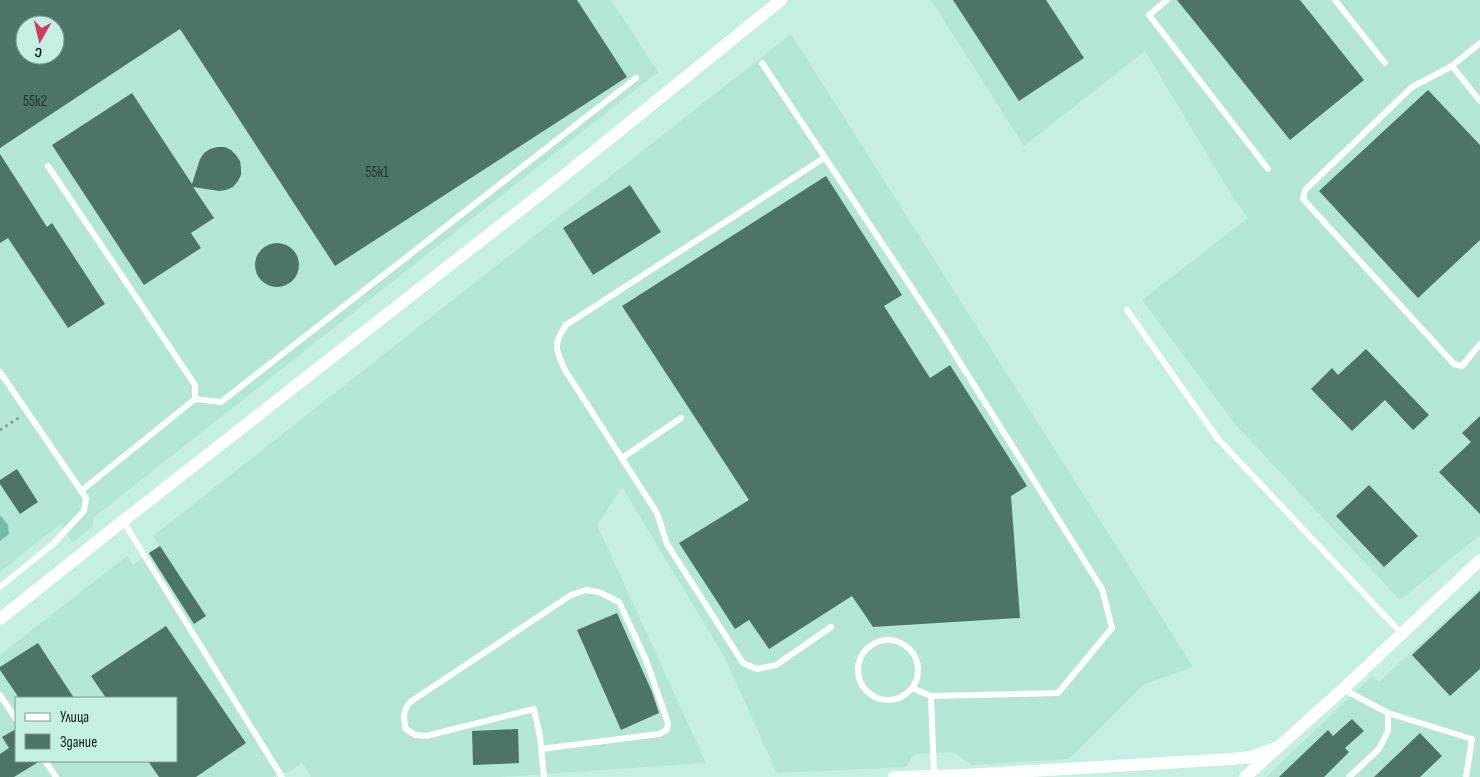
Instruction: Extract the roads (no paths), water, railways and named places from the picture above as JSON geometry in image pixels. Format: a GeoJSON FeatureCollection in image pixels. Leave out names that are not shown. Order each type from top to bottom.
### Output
{"type":"FeatureCollection","features":[{"type":"Feature","properties":{"kind":"street"},"geometry":{"type":"LineString","coordinates":[[0,619],[562,178],[781,0]]}},
{"type":"Feature","properties":{"kind":"street"},"geometry":{"type":"LineString","coordinates":[[1246,777],[1343,690],[1480,560]]}},
{"type":"Feature","properties":{"kind":"street"},"geometry":{"type":"LineString","coordinates":[[894,777],[965,776],[1231,759],[1250,757],[1278,747]]}},
{"type":"Feature","properties":{"kind":"lane"},"geometry":{"type":"LineString","coordinates":[[1167,0],[1149,15],[1268,169]]}},
{"type":"Feature","properties":{"kind":"lane"},"geometry":{"type":"LineString","coordinates":[[1335,0],[1385,63]]}},
{"type":"Feature","properties":{"kind":"lane"},"geometry":{"type":"LineString","coordinates":[[1480,44],[1452,66],[1412,87],[1305,190],[1303,199],[1454,364],[1462,366],[1480,344]]}},
{"type":"Feature","properties":{"kind":"lane"},"geometry":{"type":"LineString","coordinates":[[762,63],[937,326],[1102,589],[1112,628],[1058,693],[931,696],[912,688]]}},
{"type":"Feature","properties":{"kind":"lane"},"geometry":{"type":"LineString","coordinates":[[1452,66],[1480,101]]}},
{"type":"Feature","properties":{"kind":"lane"},"geometry":{"type":"LineString","coordinates":[[81,491],[195,399],[221,402],[636,78]]}},
{"type":"Feature","properties":{"kind":"lane"},"geometry":{"type":"LineString","coordinates":[[824,158],[566,324],[557,338],[556,353],[657,513],[667,544],[743,663],[757,668],[776,665],[831,627]]}},
{"type":"Feature","properties":{"kind":"lane"},"geometry":{"type":"LineString","coordinates":[[48,166],[196,385],[195,399]]}},
{"type":"Feature","properties":{"kind":"lane"},"geometry":{"type":"LineString","coordinates":[[1128,310],[1218,439],[1402,634]]}},
{"type":"Feature","properties":{"kind":"lane"},"geometry":{"type":"LineString","coordinates":[[0,372],[86,498],[84,511],[53,544],[0,587]]}},
{"type":"Feature","properties":{"kind":"lane"},"geometry":{"type":"LineString","coordinates":[[622,458],[681,418]]}},
{"type":"Feature","properties":{"kind":"lane"},"geometry":{"type":"LineString","coordinates":[[123,521],[282,777]]}},
{"type":"Feature","properties":{"kind":"lane"},"geometry":{"type":"LineString","coordinates":[[542,749],[659,734],[667,730],[668,723],[646,660],[619,602],[599,592],[586,590],[571,595],[410,702],[405,709],[403,719],[406,729],[416,735],[426,736],[534,709],[542,749],[544,777]]}},
{"type":"Feature","properties":{"kind":"lane"},"geometry":{"type":"LineString","coordinates":[[886,640],[896,641],[905,645],[917,660],[917,680],[912,688],[904,695],[895,699],[885,700],[876,697],[867,691],[858,674],[862,655],[877,642],[886,640]]}},
{"type":"Feature","properties":{"kind":"lane"},"geometry":{"type":"LineString","coordinates":[[1343,690],[1388,713],[1472,740],[1466,777]]}},
{"type":"Feature","properties":{"kind":"lane"},"geometry":{"type":"LineString","coordinates":[[0,695],[15,718]]}},
{"type":"Feature","properties":{"kind":"lane"},"geometry":{"type":"LineString","coordinates":[[931,696],[934,775]]}},
{"type":"Feature","properties":{"kind":"lane"},"geometry":{"type":"LineString","coordinates":[[1350,777],[1379,749],[1388,731],[1388,713]]}},
{"type":"Feature","properties":{"kind":"lane"},"geometry":{"type":"LineString","coordinates":[[46,762],[56,777]]}}]}
